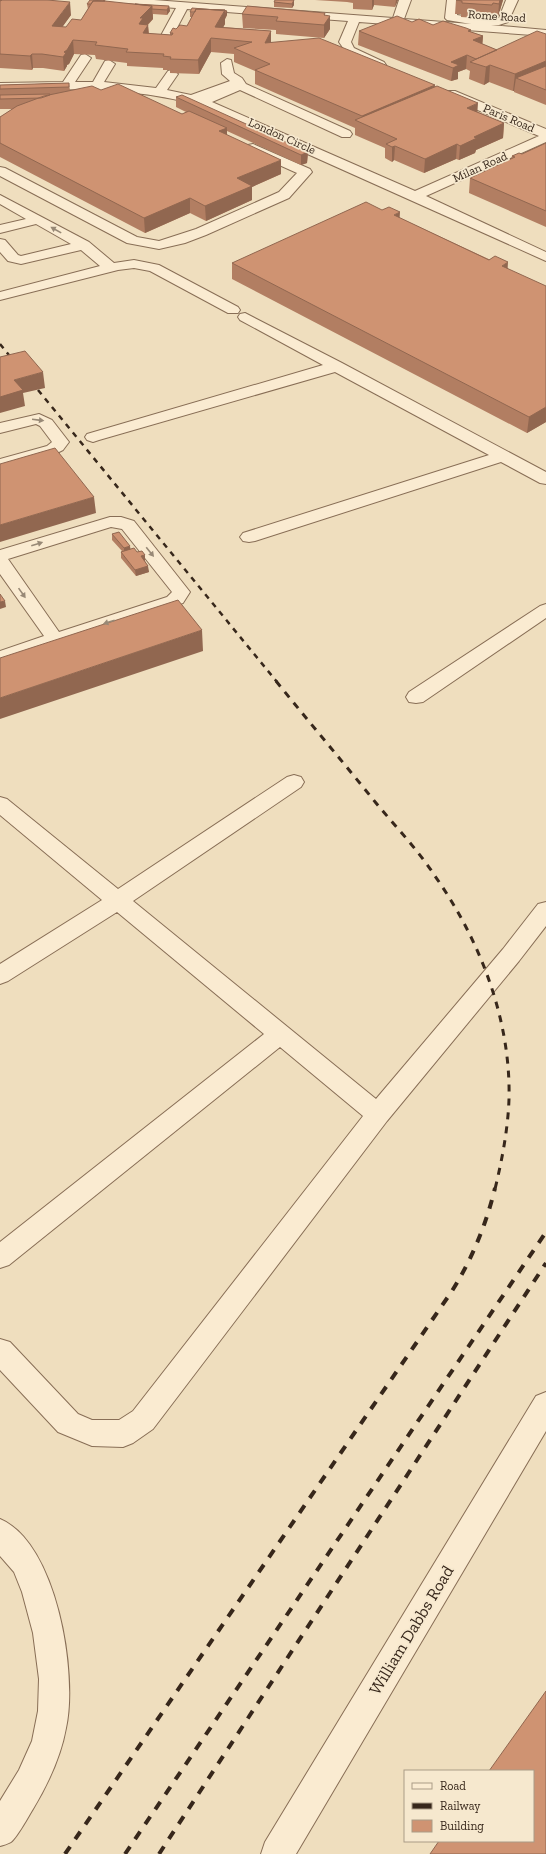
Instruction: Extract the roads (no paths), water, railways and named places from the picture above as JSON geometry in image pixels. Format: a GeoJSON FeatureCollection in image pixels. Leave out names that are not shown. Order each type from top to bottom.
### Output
{"type":"FeatureCollection","features":[{"type":"Feature","properties":{"kind":"street","name":"Rome Road"},"geometry":{"type":"LineString","coordinates":[[110,0],[397,22],[453,23],[546,33]]}},
{"type":"Feature","properties":{"kind":"street"},"geometry":{"type":"LineString","coordinates":[[397,22],[405,0]]}},
{"type":"Feature","properties":{"kind":"street"},"geometry":{"type":"LineString","coordinates":[[453,0],[451,16],[453,23],[502,21],[512,0]]}},
{"type":"Feature","properties":{"kind":"street"},"geometry":{"type":"LineString","coordinates":[[164,41],[183,6]]}},
{"type":"Feature","properties":{"kind":"street"},"geometry":{"type":"LineString","coordinates":[[355,19],[345,42],[350,50],[360,56],[389,68]]}},
{"type":"Feature","properties":{"kind":"street"},"geometry":{"type":"LineString","coordinates":[[67,85],[85,58]]}},
{"type":"Feature","properties":{"kind":"street"},"geometry":{"type":"LineString","coordinates":[[227,63],[228,74],[238,83],[346,134]]}},
{"type":"Feature","properties":{"kind":"street"},"geometry":{"type":"LineString","coordinates":[[97,85],[108,64]]}},
{"type":"Feature","properties":{"kind":"street"},"geometry":{"type":"LineString","coordinates":[[159,92],[172,74]]}},
{"type":"Feature","properties":{"kind":"street"},"geometry":{"type":"LineString","coordinates":[[197,100],[238,83],[249,75]]}},
{"type":"Feature","properties":{"kind":"street","name":"London Circle"},"geometry":{"type":"LineString","coordinates":[[7,82],[97,85],[159,92],[197,100],[544,254]]}},
{"type":"Feature","properties":{"kind":"street","name":"Paris Road"},"geometry":{"type":"LineString","coordinates":[[440,90],[546,134]]}},
{"type":"Feature","properties":{"kind":"street"},"geometry":{"type":"LineString","coordinates":[[469,102],[482,96]]}},
{"type":"Feature","properties":{"kind":"street","name":"Milan Road"},"geometry":{"type":"LineString","coordinates":[[415,196],[546,137]]}},
{"type":"Feature","properties":{"kind":"street"},"geometry":{"type":"LineString","coordinates":[[243,143],[305,172]]}},
{"type":"Feature","properties":{"kind":"street"},"geometry":{"type":"LineString","coordinates":[[0,172],[132,240],[143,243],[159,244],[180,240],[201,232],[284,195],[305,172],[332,159]]}},
{"type":"Feature","properties":{"kind":"street"},"geometry":{"type":"LineString","coordinates":[[0,199],[84,245],[110,268]]}},
{"type":"Feature","properties":{"kind":"street"},"geometry":{"type":"LineString","coordinates":[[0,229],[38,220]]}},
{"type":"Feature","properties":{"kind":"street"},"geometry":{"type":"LineString","coordinates":[[0,243],[13,258],[21,260],[84,245]]}},
{"type":"Feature","properties":{"kind":"street"},"geometry":{"type":"LineString","coordinates":[[0,296],[110,268],[134,264],[154,268],[546,480]]}},
{"type":"Feature","properties":{"kind":"street"},"geometry":{"type":"LineString","coordinates":[[93,437],[337,366]]}},
{"type":"Feature","properties":{"kind":"street"},"geometry":{"type":"LineString","coordinates":[[0,428],[39,419],[46,422],[61,442],[53,449],[0,464]]}},
{"type":"Feature","properties":{"kind":"street"},"geometry":{"type":"LineString","coordinates":[[249,537],[502,456]]}},
{"type":"Feature","properties":{"kind":"street"},"geometry":{"type":"LineString","coordinates":[[0,556],[110,522],[121,522],[128,526],[181,592],[177,599],[173,601],[0,657]]}},
{"type":"Feature","properties":{"kind":"street"},"geometry":{"type":"LineString","coordinates":[[0,561],[55,639]]}},
{"type":"Feature","properties":{"kind":"street"},"geometry":{"type":"LineString","coordinates":[[416,697],[546,610]]}},
{"type":"Feature","properties":{"kind":"street"},"geometry":{"type":"LineString","coordinates":[[0,975],[117,901],[294,782]]}},
{"type":"Feature","properties":{"kind":"street"},"geometry":{"type":"LineString","coordinates":[[0,804],[378,1114]]}},
{"type":"Feature","properties":{"kind":"street"},"geometry":{"type":"LineString","coordinates":[[0,1351],[68,1423],[92,1433],[122,1434],[144,1420],[378,1114],[511,955],[546,910]]}},
{"type":"Feature","properties":{"kind":"street"},"geometry":{"type":"LineString","coordinates":[[0,1257],[280,1034]]}},
{"type":"Feature","properties":{"kind":"street","name":"William Dabbs Road"},"geometry":{"type":"LineString","coordinates":[[277,1854],[546,1405]]}},
{"type":"Feature","properties":{"kind":"street"},"geometry":{"type":"LineString","coordinates":[[0,1534],[24,1563],[36,1590],[47,1624],[54,1665],[54,1697],[50,1728],[39,1762],[26,1792],[0,1830]]}},
{"type":"Feature","properties":{"kind":"railway"},"geometry":{"type":"LineString","coordinates":[[0,344],[16,364]]}},
{"type":"Feature","properties":{"kind":"railway"},"geometry":{"type":"LineString","coordinates":[[38,390],[277,682]]}},
{"type":"Feature","properties":{"kind":"railway"},"geometry":{"type":"LineString","coordinates":[[276,681],[428,866],[451,901],[479,954],[490,982],[498,1011],[505,1040],[508,1069],[509,1099],[506,1133],[495,1189]]}},
{"type":"Feature","properties":{"kind":"railway"},"geometry":{"type":"LineString","coordinates":[[65,1854],[452,1291],[466,1267],[478,1241],[495,1188]]}},
{"type":"Feature","properties":{"kind":"railway"},"geometry":{"type":"LineString","coordinates":[[125,1854],[546,1232]]}},
{"type":"Feature","properties":{"kind":"railway"},"geometry":{"type":"LineString","coordinates":[[159,1854],[546,1263]]}}]}
